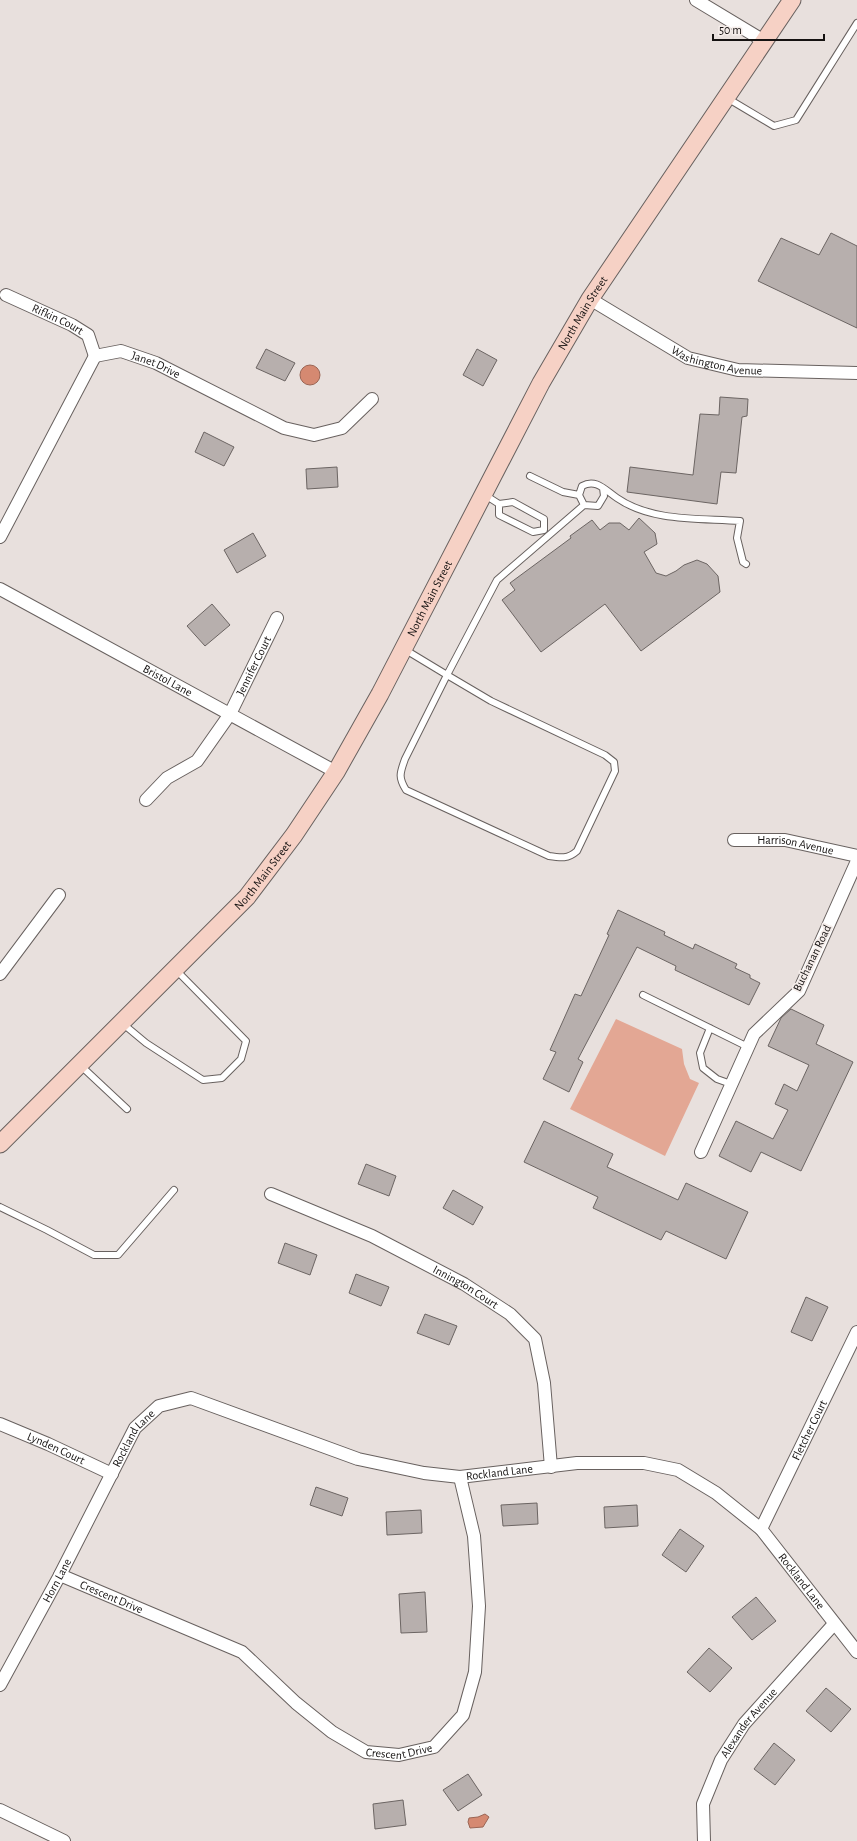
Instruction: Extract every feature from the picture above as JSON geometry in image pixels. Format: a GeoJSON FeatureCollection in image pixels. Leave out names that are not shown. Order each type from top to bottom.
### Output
{"type":"FeatureCollection","features":[{"type":"Feature","properties":{"kind":"main road","name":"North Main Street"},"geometry":{"type":"LineString","coordinates":[[0,1144],[176,970],[247,897],[294,835],[336,772],[403,649],[541,383],[590,299],[792,0]]}},
{"type":"Feature","properties":{"kind":"street"},"geometry":{"type":"LineString","coordinates":[[696,0],[764,41]]}},
{"type":"Feature","properties":{"kind":"street","name":"Rifkin Court"},"geometry":{"type":"LineString","coordinates":[[6,295],[72,324],[88,335],[95,356]]}},
{"type":"Feature","properties":{"kind":"street","name":"Washington Avenue"},"geometry":{"type":"LineString","coordinates":[[590,299],[688,358],[738,370],[857,373]]}},
{"type":"Feature","properties":{"kind":"street","name":"Janet Drive"},"geometry":{"type":"LineString","coordinates":[[95,356],[121,351],[156,363],[284,428],[314,435],[342,428],[372,399]]}},
{"type":"Feature","properties":{"kind":"street"},"geometry":{"type":"LineString","coordinates":[[0,538],[95,356]]}},
{"type":"Feature","properties":{"kind":"street","name":"Bristol Lane"},"geometry":{"type":"LineString","coordinates":[[0,590],[336,772]]}},
{"type":"Feature","properties":{"kind":"street","name":"Jennifer Court"},"geometry":{"type":"LineString","coordinates":[[146,800],[167,778],[197,761],[230,714],[277,618]]}},
{"type":"Feature","properties":{"kind":"street","name":"Harrison Avenue"},"geometry":{"type":"LineString","coordinates":[[734,840],[785,840],[857,856]]}},
{"type":"Feature","properties":{"kind":"street","name":"Buchanan Road"},"geometry":{"type":"LineString","coordinates":[[702,1152],[754,1034],[799,991],[857,861]]}},
{"type":"Feature","properties":{"kind":"street"},"geometry":{"type":"LineString","coordinates":[[0,974],[59,895]]}},
{"type":"Feature","properties":{"kind":"street","name":"Innington Court"},"geometry":{"type":"LineString","coordinates":[[271,1194],[372,1236],[464,1284],[510,1314],[535,1339],[544,1383],[551,1467]]}},
{"type":"Feature","properties":{"kind":"street","name":"Fletcher Court"},"geometry":{"type":"LineString","coordinates":[[762,1529],[857,1332]]}},
{"type":"Feature","properties":{"kind":"street","name":"Rockland Lane"},"geometry":{"type":"LineString","coordinates":[[112,1474],[135,1428],[159,1406],[191,1398],[358,1459],[424,1473],[460,1477],[577,1463],[644,1463],[678,1470],[716,1493],[762,1529],[857,1652]]}},
{"type":"Feature","properties":{"kind":"street","name":"Lynden Court"},"geometry":{"type":"LineString","coordinates":[[0,1424],[48,1444],[112,1474]]}},
{"type":"Feature","properties":{"kind":"street","name":"Horn Lane"},"geometry":{"type":"LineString","coordinates":[[0,1685],[60,1575],[112,1474]]}},
{"type":"Feature","properties":{"kind":"street","name":"Crescent Drive"},"geometry":{"type":"LineString","coordinates":[[60,1575],[242,1652],[296,1703],[332,1732],[366,1752],[399,1755],[434,1747],[463,1715],[475,1672],[479,1606],[474,1536],[460,1477]]}},
{"type":"Feature","properties":{"kind":"street","name":"Alexander Avenue"},"geometry":{"type":"LineString","coordinates":[[704,1841],[703,1804],[721,1760],[744,1724],[834,1624]]}},
{"type":"Feature","properties":{"kind":"street"},"geometry":{"type":"LineString","coordinates":[[0,1810],[64,1841]]}},
{"type":"Feature","properties":{"kind":"lane"},"geometry":{"type":"LineString","coordinates":[[726,97],[774,126],[796,120],[857,23]]}},
{"type":"Feature","properties":{"kind":"lane"},"geometry":{"type":"LineString","coordinates":[[530,476],[563,492],[579,495]]}},
{"type":"Feature","properties":{"kind":"lane"},"geometry":{"type":"LineString","coordinates":[[584,505],[579,495],[582,486],[588,482],[594,482],[623,502],[656,515],[740,521],[737,538],[743,562],[746,564]]}},
{"type":"Feature","properties":{"kind":"lane"},"geometry":{"type":"LineString","coordinates":[[403,649],[446,675],[491,701],[605,755],[614,762],[615,771],[612,778],[577,851],[570,857],[562,858],[549,856],[406,790],[401,781],[400,773],[405,759],[446,675],[497,580],[584,505],[598,506],[604,496],[603,488]]}},
{"type":"Feature","properties":{"kind":"lane"},"geometry":{"type":"LineString","coordinates":[[483,494],[499,504],[513,502],[544,519],[544,530]]}},
{"type":"Feature","properties":{"kind":"lane"},"geometry":{"type":"LineString","coordinates":[[499,504],[499,515],[533,532],[544,530],[550,534]]}},
{"type":"Feature","properties":{"kind":"lane"},"geometry":{"type":"LineString","coordinates":[[122,1023],[146,1043],[203,1080],[222,1078],[241,1059],[246,1041],[176,970]]}},
{"type":"Feature","properties":{"kind":"lane"},"geometry":{"type":"LineString","coordinates":[[643,995],[748,1047]]}},
{"type":"Feature","properties":{"kind":"lane"},"geometry":{"type":"LineString","coordinates":[[710,1028],[700,1053],[703,1068],[717,1079],[732,1084]]}},
{"type":"Feature","properties":{"kind":"lane"},"geometry":{"type":"LineString","coordinates":[[80,1065],[127,1109]]}},
{"type":"Feature","properties":{"kind":"lane"},"geometry":{"type":"LineString","coordinates":[[0,1207],[94,1255],[118,1256],[174,1190]]}},
{"type":"Feature","properties":{"kind":"shaded area"},"geometry":{"type":"Polygon","coordinates":[[[306,365],[314,365],[320,371],[320,379],[314,385],[306,385],[300,379],[300,371],[306,365]]]}},
{"type":"Feature","properties":{"kind":"shaded area"},"geometry":{"type":"Polygon","coordinates":[[[616,1019],[682,1049],[684,1064],[690,1079],[699,1083],[665,1156],[570,1109],[616,1019]]]}},
{"type":"Feature","properties":{"kind":"shaded area"},"geometry":{"type":"Polygon","coordinates":[[[485,1814],[489,1817],[483,1827],[470,1828],[468,1822],[469,1818],[478,1817],[485,1814]]]}},
{"type":"Feature","properties":{"kind":"building"},"geometry":{"type":"Polygon","coordinates":[[[831,233],[857,246],[857,328],[758,281],[781,238],[819,255],[831,233]]]}},
{"type":"Feature","properties":{"kind":"building"},"geometry":{"type":"Polygon","coordinates":[[[266,349],[295,363],[285,381],[256,368],[266,349]]]}},
{"type":"Feature","properties":{"kind":"building"},"geometry":{"type":"Polygon","coordinates":[[[477,349],[497,360],[483,386],[463,375],[477,349]]]}},
{"type":"Feature","properties":{"kind":"building"},"geometry":{"type":"Polygon","coordinates":[[[720,397],[748,399],[747,416],[742,417],[736,473],[721,472],[717,504],[627,492],[630,467],[693,475],[700,414],[719,415],[720,397]]]}},
{"type":"Feature","properties":{"kind":"building"},"geometry":{"type":"Polygon","coordinates":[[[204,432],[234,447],[224,466],[195,452],[204,432]]]}},
{"type":"Feature","properties":{"kind":"building"},"geometry":{"type":"Polygon","coordinates":[[[337,467],[338,487],[307,489],[306,469],[337,467]]]}},
{"type":"Feature","properties":{"kind":"building"},"geometry":{"type":"Polygon","coordinates":[[[639,518],[655,533],[657,544],[644,552],[656,573],[666,576],[684,565],[697,560],[707,564],[718,576],[720,592],[641,651],[605,604],[541,652],[502,600],[515,590],[510,583],[571,538],[570,536],[592,520],[600,530],[609,523],[620,523],[629,530],[639,518]]]}},
{"type":"Feature","properties":{"kind":"building"},"geometry":{"type":"Polygon","coordinates":[[[253,533],[266,556],[237,573],[224,550],[253,533]]]}},
{"type":"Feature","properties":{"kind":"building"},"geometry":{"type":"Polygon","coordinates":[[[212,604],[230,625],[205,646],[187,626],[212,604]]]}},
{"type":"Feature","properties":{"kind":"building"},"geometry":{"type":"Polygon","coordinates":[[[618,910],[665,932],[664,935],[693,949],[695,944],[737,964],[735,968],[750,975],[750,978],[760,983],[749,1005],[675,970],[676,966],[637,947],[578,1059],[583,1062],[569,1092],[543,1079],[556,1052],[550,1050],[575,994],[581,996],[609,935],[607,934],[618,910]]]}},
{"type":"Feature","properties":{"kind":"building"},"geometry":{"type":"Polygon","coordinates":[[[791,1009],[824,1025],[816,1044],[853,1062],[801,1171],[761,1152],[751,1172],[719,1156],[736,1121],[773,1139],[788,1110],[775,1104],[784,1084],[797,1091],[809,1065],[768,1046],[781,1018],[791,1009]]]}},
{"type":"Feature","properties":{"kind":"building"},"geometry":{"type":"Polygon","coordinates":[[[544,1121],[613,1154],[607,1167],[678,1200],[686,1183],[748,1212],[726,1259],[666,1231],[661,1240],[593,1208],[598,1197],[524,1162],[544,1121]]]}},
{"type":"Feature","properties":{"kind":"building"},"geometry":{"type":"Polygon","coordinates":[[[366,1164],[396,1176],[389,1196],[358,1184],[366,1164]]]}},
{"type":"Feature","properties":{"kind":"building"},"geometry":{"type":"Polygon","coordinates":[[[453,1190],[483,1207],[473,1225],[443,1208],[453,1190]]]}},
{"type":"Feature","properties":{"kind":"building"},"geometry":{"type":"Polygon","coordinates":[[[285,1243],[317,1255],[310,1275],[278,1263],[285,1243]]]}},
{"type":"Feature","properties":{"kind":"building"},"geometry":{"type":"Polygon","coordinates":[[[356,1274],[389,1287],[381,1306],[349,1293],[356,1274]]]}},
{"type":"Feature","properties":{"kind":"building"},"geometry":{"type":"Polygon","coordinates":[[[806,1297],[828,1307],[812,1341],[791,1332],[806,1297]]]}},
{"type":"Feature","properties":{"kind":"building"},"geometry":{"type":"Polygon","coordinates":[[[425,1314],[457,1326],[449,1345],[417,1333],[425,1314]]]}},
{"type":"Feature","properties":{"kind":"building"},"geometry":{"type":"Polygon","coordinates":[[[316,1487],[348,1498],[342,1516],[310,1505],[316,1487]]]}},
{"type":"Feature","properties":{"kind":"building"},"geometry":{"type":"Polygon","coordinates":[[[537,1503],[538,1524],[503,1526],[501,1505],[537,1503]]]}},
{"type":"Feature","properties":{"kind":"building"},"geometry":{"type":"Polygon","coordinates":[[[637,1505],[638,1526],[605,1528],[604,1507],[637,1505]]]}},
{"type":"Feature","properties":{"kind":"building"},"geometry":{"type":"Polygon","coordinates":[[[421,1510],[422,1533],[387,1535],[386,1512],[421,1510]]]}},
{"type":"Feature","properties":{"kind":"building"},"geometry":{"type":"Polygon","coordinates":[[[680,1529],[704,1546],[686,1572],[662,1555],[680,1529]]]}},
{"type":"Feature","properties":{"kind":"building"},"geometry":{"type":"Polygon","coordinates":[[[425,1592],[427,1632],[401,1633],[399,1594],[425,1592]]]}},
{"type":"Feature","properties":{"kind":"building"},"geometry":{"type":"Polygon","coordinates":[[[756,1597],[776,1621],[752,1640],[732,1617],[756,1597]]]}},
{"type":"Feature","properties":{"kind":"building"},"geometry":{"type":"Polygon","coordinates":[[[709,1648],[732,1668],[710,1692],[687,1672],[709,1648]]]}},
{"type":"Feature","properties":{"kind":"building"},"geometry":{"type":"Polygon","coordinates":[[[826,1688],[851,1709],[831,1732],[806,1711],[826,1688]]]}},
{"type":"Feature","properties":{"kind":"building"},"geometry":{"type":"Polygon","coordinates":[[[774,1743],[795,1760],[775,1785],[754,1769],[774,1743]]]}},
{"type":"Feature","properties":{"kind":"building"},"geometry":{"type":"Polygon","coordinates":[[[468,1774],[482,1795],[458,1811],[443,1790],[468,1774]]]}},
{"type":"Feature","properties":{"kind":"building"},"geometry":{"type":"Polygon","coordinates":[[[403,1800],[406,1825],[375,1829],[373,1804],[403,1800]]]}}]}
